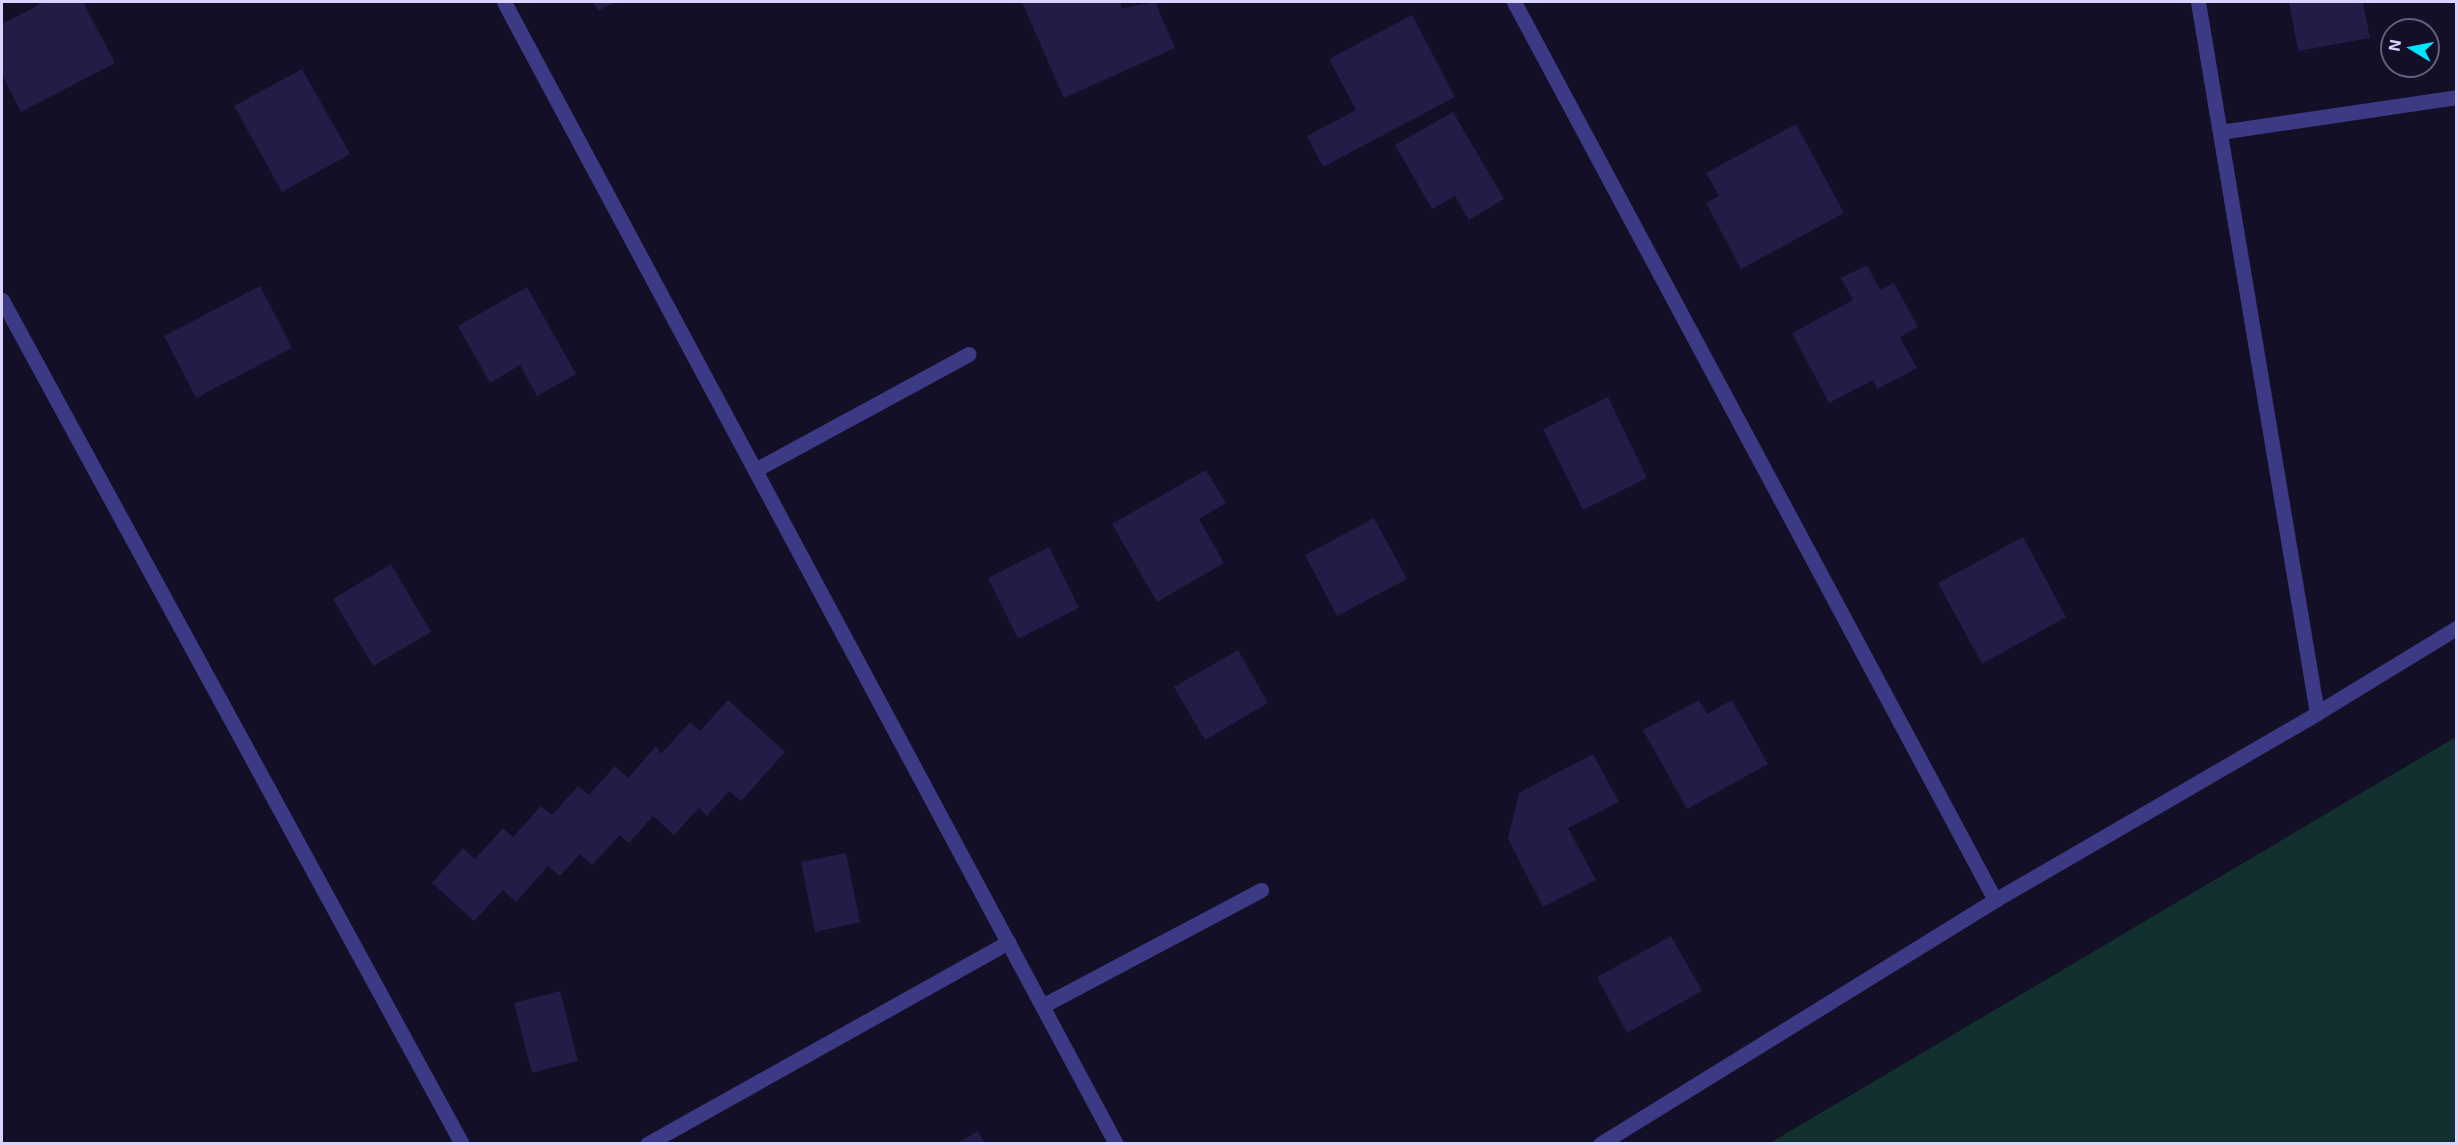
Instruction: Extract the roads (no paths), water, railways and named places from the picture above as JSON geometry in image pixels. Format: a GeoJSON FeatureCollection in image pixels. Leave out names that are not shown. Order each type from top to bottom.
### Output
{"type":"FeatureCollection","features":[{"type":"Feature","properties":{"kind":"street"},"geometry":{"type":"LineString","coordinates":[[504,2],[1116,1143]]}},
{"type":"Feature","properties":{"kind":"street"},"geometry":{"type":"LineString","coordinates":[[1514,2],[1995,900]]}},
{"type":"Feature","properties":{"kind":"street"},"geometry":{"type":"LineString","coordinates":[[2198,2],[2317,712]]}},
{"type":"Feature","properties":{"kind":"street"},"geometry":{"type":"LineString","coordinates":[[2220,132],[2457,97]]}},
{"type":"Feature","properties":{"kind":"street"},"geometry":{"type":"LineString","coordinates":[[2,300],[462,1143]]}},
{"type":"Feature","properties":{"kind":"street"},"geometry":{"type":"LineString","coordinates":[[755,470],[969,354]]}},
{"type":"Feature","properties":{"kind":"street"},"geometry":{"type":"LineString","coordinates":[[1600,1143],[1995,900],[2457,628]]}},
{"type":"Feature","properties":{"kind":"street"},"geometry":{"type":"LineString","coordinates":[[1042,1006],[1261,890]]}},
{"type":"Feature","properties":{"kind":"street"},"geometry":{"type":"LineString","coordinates":[[647,1143],[1008,942]]}}]}
